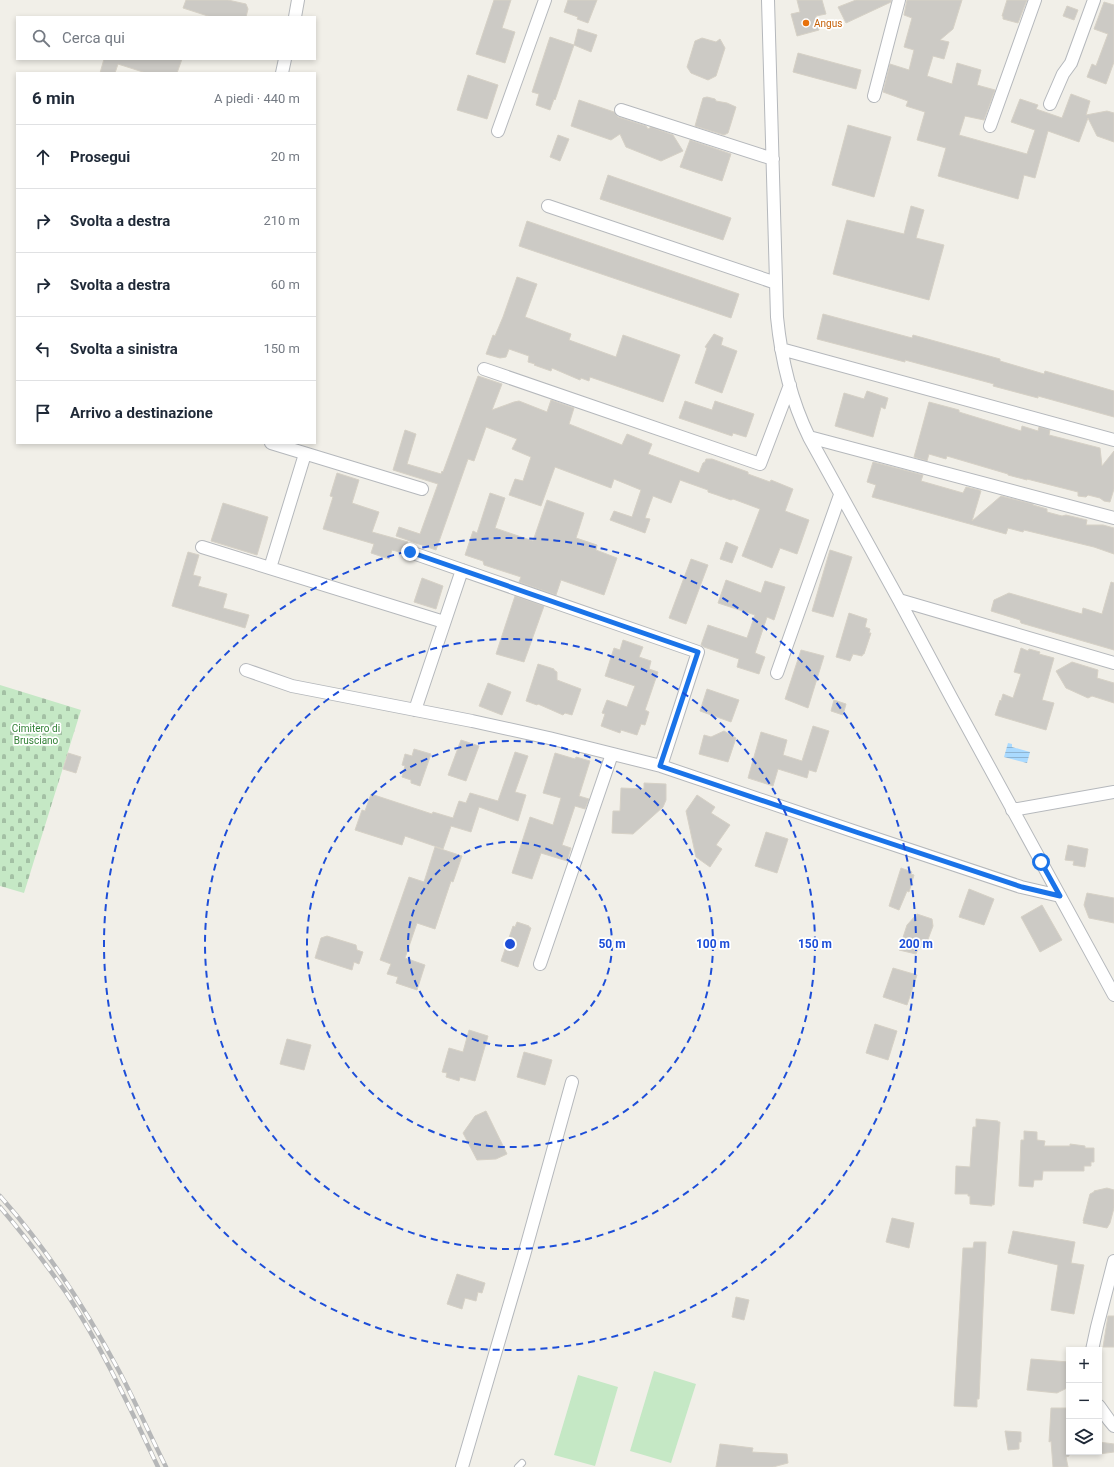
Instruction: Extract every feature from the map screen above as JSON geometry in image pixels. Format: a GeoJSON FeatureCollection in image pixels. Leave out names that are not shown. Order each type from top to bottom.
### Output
{"type":"FeatureCollection","features":[{"type":"Feature","properties":{"kind":"street"},"geometry":{"type":"LineString","coordinates":[[294,16],[298,0]]}},
{"type":"Feature","properties":{"kind":"street"},"geometry":{"type":"LineString","coordinates":[[498,131],[545,0]]}},
{"type":"Feature","properties":{"kind":"street"},"geometry":{"type":"LineString","coordinates":[[768,0],[777,317],[781,349],[797,410],[809,437],[840,495],[1114,994]]}},
{"type":"Feature","properties":{"kind":"street"},"geometry":{"type":"LineString","coordinates":[[874,96],[899,0]]}},
{"type":"Feature","properties":{"kind":"street"},"geometry":{"type":"LineString","coordinates":[[990,126],[1035,0]]}},
{"type":"Feature","properties":{"kind":"street"},"geometry":{"type":"LineString","coordinates":[[1050,104],[1062,74],[1071,64],[1094,0]]}},
{"type":"Feature","properties":{"kind":"street"},"geometry":{"type":"LineString","coordinates":[[282,72],[285,60]]}},
{"type":"Feature","properties":{"kind":"street"},"geometry":{"type":"LineString","coordinates":[[621,110],[773,159]]}},
{"type":"Feature","properties":{"kind":"street"},"geometry":{"type":"LineString","coordinates":[[548,206],[776,283]]}},
{"type":"Feature","properties":{"kind":"street"},"geometry":{"type":"LineString","coordinates":[[781,349],[1114,440]]}},
{"type":"Feature","properties":{"kind":"street"},"geometry":{"type":"LineString","coordinates":[[484,369],[760,464],[790,385]]}},
{"type":"Feature","properties":{"kind":"street"},"geometry":{"type":"LineString","coordinates":[[809,437],[1114,518]]}},
{"type":"Feature","properties":{"kind":"street"},"geometry":{"type":"LineString","coordinates":[[274,444],[422,489]]}},
{"type":"Feature","properties":{"kind":"street"},"geometry":{"type":"LineString","coordinates":[[270,568],[305,454]]}},
{"type":"Feature","properties":{"kind":"street"},"geometry":{"type":"LineString","coordinates":[[777,673],[840,495]]}},
{"type":"Feature","properties":{"kind":"street"},"geometry":{"type":"LineString","coordinates":[[202,547],[444,622]]}},
{"type":"Feature","properties":{"kind":"street"},"geometry":{"type":"LineString","coordinates":[[410,552],[698,652],[660,766]]}},
{"type":"Feature","properties":{"kind":"street"},"geometry":{"type":"LineString","coordinates":[[415,710],[462,570]]}},
{"type":"Feature","properties":{"kind":"street"},"geometry":{"type":"LineString","coordinates":[[899,600],[1114,663]]}},
{"type":"Feature","properties":{"kind":"street"},"geometry":{"type":"LineString","coordinates":[[246,670],[292,686],[549,738],[660,766],[1022,887],[1060,896]]}},
{"type":"Feature","properties":{"kind":"street"},"geometry":{"type":"LineString","coordinates":[[540,964],[612,754]]}},
{"type":"Feature","properties":{"kind":"street"},"geometry":{"type":"LineString","coordinates":[[1012,810],[1114,792]]}},
{"type":"Feature","properties":{"kind":"street"},"geometry":{"type":"LineString","coordinates":[[462,1467],[524,1255],[572,1082]]}},
{"type":"Feature","properties":{"kind":"street"},"geometry":{"type":"LineString","coordinates":[[1092,1347],[1096,1326],[1114,1261]]}},
{"type":"Feature","properties":{"kind":"street"},"geometry":{"type":"LineString","coordinates":[[1102,1411],[1114,1426]]}},
{"type":"Feature","properties":{"kind":"green space","name":"Cimitero di Brusciano"},"geometry":{"type":"Polygon","coordinates":[[[0,685],[81,710],[24,893],[0,886],[0,685]]]}},
{"type":"Feature","properties":{"kind":"green space"},"geometry":{"type":"Polygon","coordinates":[[[654,1371],[696,1384],[671,1463],[630,1451],[654,1371]]]}},
{"type":"Feature","properties":{"kind":"green space"},"geometry":{"type":"Polygon","coordinates":[[[578,1375],[618,1387],[595,1466],[554,1455],[578,1375]]]}},
{"type":"Feature","properties":{"kind":"water"},"geometry":{"type":"Polygon","coordinates":[[[1008,743],[1012,744],[1012,747],[1030,752],[1027,763],[1004,757],[1008,743]]]}},
{"type":"Feature","properties":{"kind":"building"},"geometry":{"type":"Polygon","coordinates":[[[186,0],[228,0],[246,4],[248,9],[246,16],[208,16],[183,8],[186,0]]]}},
{"type":"Feature","properties":{"kind":"building"},"geometry":{"type":"Polygon","coordinates":[[[494,0],[511,0],[502,28],[515,32],[505,63],[476,54],[494,0]]]}},
{"type":"Feature","properties":{"kind":"building"},"geometry":{"type":"Polygon","coordinates":[[[568,0],[597,0],[588,23],[577,19],[578,17],[564,12],[568,0]]]}},
{"type":"Feature","properties":{"kind":"building","name":"Angus"},"geometry":{"type":"Polygon","coordinates":[[[797,0],[822,0],[826,14],[816,16],[819,30],[797,36],[791,14],[800,12],[797,0]]]}},
{"type":"Feature","properties":{"kind":"building"},"geometry":{"type":"Polygon","coordinates":[[[856,0],[891,0],[891,2],[846,23],[838,7],[856,0]]]}},
{"type":"Feature","properties":{"kind":"building"},"geometry":{"type":"Polygon","coordinates":[[[907,0],[962,0],[953,29],[940,40],[949,42],[944,59],[933,56],[927,76],[952,84],[957,63],[981,70],[977,85],[995,90],[984,120],[965,116],[959,135],[1027,154],[1035,130],[1011,122],[1020,99],[1038,105],[1036,109],[1062,118],[1071,94],[1090,101],[1086,115],[1107,111],[1114,113],[1114,142],[1097,136],[1088,118],[1079,142],[1048,131],[1035,178],[1024,175],[1018,199],[938,176],[946,148],[917,140],[925,112],[906,106],[908,101],[883,92],[890,64],[909,70],[914,50],[904,47],[912,18],[904,15],[907,0]]]}},
{"type":"Feature","properties":{"kind":"building"},"geometry":{"type":"Polygon","coordinates":[[[1007,0],[1027,0],[1018,23],[1003,19],[1002,16],[1007,0]]]}},
{"type":"Feature","properties":{"kind":"building"},"geometry":{"type":"Polygon","coordinates":[[[1104,2],[1114,5],[1114,62],[1106,84],[1087,77],[1092,64],[1096,66],[1108,34],[1094,29],[1104,2]]]}},
{"type":"Feature","properties":{"kind":"building"},"geometry":{"type":"Polygon","coordinates":[[[1067,6],[1078,10],[1074,20],[1063,16],[1067,6]]]}},
{"type":"Feature","properties":{"kind":"building"},"geometry":{"type":"Polygon","coordinates":[[[578,29],[597,35],[591,52],[574,45],[578,29]]]}},
{"type":"Feature","properties":{"kind":"building"},"geometry":{"type":"Polygon","coordinates":[[[550,37],[574,45],[555,100],[554,99],[550,110],[536,105],[539,94],[532,92],[550,37]]]}},
{"type":"Feature","properties":{"kind":"building"},"geometry":{"type":"Polygon","coordinates":[[[702,38],[716,42],[720,39],[725,48],[716,76],[708,80],[691,73],[687,67],[695,41],[702,38]]]}},
{"type":"Feature","properties":{"kind":"building"},"geometry":{"type":"Polygon","coordinates":[[[798,53],[861,70],[856,89],[793,72],[798,53]]]}},
{"type":"Feature","properties":{"kind":"building"},"geometry":{"type":"Polygon","coordinates":[[[104,60],[182,60],[177,72],[143,72],[118,64],[115,72],[100,72],[104,60]]]}},
{"type":"Feature","properties":{"kind":"building"},"geometry":{"type":"Polygon","coordinates":[[[468,75],[498,85],[487,119],[457,110],[468,75]]]}},
{"type":"Feature","properties":{"kind":"building"},"geometry":{"type":"Polygon","coordinates":[[[707,97],[736,107],[728,133],[724,135],[695,126],[703,98],[707,97]]]}},
{"type":"Feature","properties":{"kind":"building"},"geometry":{"type":"Polygon","coordinates":[[[579,100],[614,112],[618,117],[646,126],[648,129],[651,127],[673,135],[683,151],[661,161],[626,147],[620,134],[611,140],[571,126],[579,100]]]}},
{"type":"Feature","properties":{"kind":"building"},"geometry":{"type":"Polygon","coordinates":[[[848,125],[891,137],[874,197],[832,185],[848,125]]]}},
{"type":"Feature","properties":{"kind":"building"},"geometry":{"type":"Polygon","coordinates":[[[558,135],[569,139],[560,161],[550,157],[558,135]]]}},
{"type":"Feature","properties":{"kind":"building"},"geometry":{"type":"Polygon","coordinates":[[[690,140],[731,154],[722,181],[680,167],[690,140]]]}},
{"type":"Feature","properties":{"kind":"building"},"geometry":{"type":"Polygon","coordinates":[[[608,175],[731,218],[723,240],[600,199],[608,175]]]}},
{"type":"Feature","properties":{"kind":"building"},"geometry":{"type":"Polygon","coordinates":[[[911,206],[924,210],[916,238],[944,245],[929,300],[833,274],[847,220],[904,234],[911,206]]]}},
{"type":"Feature","properties":{"kind":"building"},"geometry":{"type":"Polygon","coordinates":[[[527,221],[739,294],[731,318],[519,246],[527,221]]]}},
{"type":"Feature","properties":{"kind":"building"},"geometry":{"type":"Polygon","coordinates":[[[517,277],[537,284],[525,317],[571,334],[569,340],[616,357],[623,335],[680,355],[663,402],[590,377],[589,381],[581,378],[580,380],[552,368],[551,371],[528,362],[529,356],[509,349],[506,357],[500,358],[486,354],[493,335],[495,336],[503,317],[517,277]]]}},
{"type":"Feature","properties":{"kind":"building"},"geometry":{"type":"Polygon","coordinates":[[[823,314],[912,338],[913,335],[1000,359],[1000,361],[1044,374],[1045,371],[1114,391],[1114,417],[1038,396],[1038,398],[993,386],[994,384],[905,360],[905,362],[817,339],[823,314]]]}},
{"type":"Feature","properties":{"kind":"building"},"geometry":{"type":"Polygon","coordinates":[[[714,334],[723,338],[721,345],[737,351],[722,393],[695,383],[707,348],[705,347],[714,334]]]}},
{"type":"Feature","properties":{"kind":"building"},"geometry":{"type":"Polygon","coordinates":[[[478,376],[502,384],[492,410],[519,401],[547,412],[551,400],[574,408],[569,424],[622,445],[627,434],[652,444],[648,454],[699,473],[706,459],[712,459],[748,472],[748,474],[770,482],[771,480],[793,489],[785,511],[809,520],[797,554],[780,548],[772,568],[742,556],[760,509],[708,492],[708,490],[680,480],[671,503],[653,496],[645,518],[650,519],[645,533],[610,520],[614,511],[632,517],[641,490],[614,479],[611,488],[555,467],[541,506],[509,495],[515,479],[523,481],[531,457],[512,449],[517,439],[486,427],[474,461],[468,459],[436,550],[396,536],[399,527],[420,534],[438,484],[393,470],[405,430],[416,434],[407,464],[441,474],[478,376]]]}},
{"type":"Feature","properties":{"kind":"building"},"geometry":{"type":"Polygon","coordinates":[[[867,391],[888,398],[885,409],[881,407],[873,437],[835,426],[844,393],[864,399],[867,391]]]}},
{"type":"Feature","properties":{"kind":"building"},"geometry":{"type":"Polygon","coordinates":[[[685,401],[712,410],[715,401],[754,414],[746,437],[733,433],[732,436],[679,418],[685,401]]]}},
{"type":"Feature","properties":{"kind":"building"},"geometry":{"type":"Polygon","coordinates":[[[929,402],[959,410],[959,412],[1021,431],[1022,426],[1038,431],[1039,427],[1050,430],[1049,435],[1100,448],[1102,466],[1114,451],[1114,489],[1110,502],[1088,495],[1086,497],[1078,496],[1078,492],[1008,475],[947,456],[946,459],[929,454],[927,461],[914,457],[929,402]]]}},
{"type":"Feature","properties":{"kind":"building"},"geometry":{"type":"Polygon","coordinates":[[[873,462],[923,475],[921,481],[963,493],[966,487],[981,491],[972,521],[1001,496],[1033,504],[1047,509],[1047,512],[1087,520],[1086,525],[1103,525],[1114,528],[1114,554],[1094,547],[1024,530],[1023,532],[1008,528],[1006,534],[872,497],[876,485],[867,482],[873,462]]]}},
{"type":"Feature","properties":{"kind":"building"},"geometry":{"type":"Polygon","coordinates":[[[337,473],[359,480],[352,503],[379,512],[372,532],[408,542],[403,549],[403,553],[392,550],[389,559],[371,553],[374,544],[323,529],[333,497],[330,496],[337,473]]]}},
{"type":"Feature","properties":{"kind":"building"},"geometry":{"type":"Polygon","coordinates":[[[490,493],[505,498],[495,528],[533,541],[547,500],[584,513],[576,538],[597,545],[596,550],[617,558],[604,595],[561,580],[556,595],[519,582],[521,577],[484,565],[483,561],[465,555],[473,531],[477,533],[490,493]]]}},
{"type":"Feature","properties":{"kind":"building"},"geometry":{"type":"Polygon","coordinates":[[[223,503],[268,517],[257,555],[211,541],[223,503]]]}},
{"type":"Feature","properties":{"kind":"building"},"geometry":{"type":"Polygon","coordinates":[[[726,542],[738,547],[732,563],[720,559],[726,542]]]}},
{"type":"Feature","properties":{"kind":"building"},"geometry":{"type":"Polygon","coordinates":[[[830,550],[852,557],[833,617],[812,611],[830,550]]]}},
{"type":"Feature","properties":{"kind":"building"},"geometry":{"type":"Polygon","coordinates":[[[188,552],[199,555],[193,575],[201,577],[198,586],[227,594],[223,608],[249,615],[245,628],[172,606],[188,552]]]}},
{"type":"Feature","properties":{"kind":"building"},"geometry":{"type":"Polygon","coordinates":[[[691,559],[708,565],[686,624],[669,618],[691,559]]]}},
{"type":"Feature","properties":{"kind":"building"},"geometry":{"type":"Polygon","coordinates":[[[422,578],[443,586],[436,609],[414,602],[422,578]]]}},
{"type":"Feature","properties":{"kind":"building"},"geometry":{"type":"Polygon","coordinates":[[[726,580],[761,593],[765,581],[785,587],[774,620],[767,617],[755,653],[765,657],[759,674],[737,667],[739,659],[701,645],[708,625],[747,638],[755,615],[718,603],[726,580]]]}},
{"type":"Feature","properties":{"kind":"building"},"geometry":{"type":"Polygon","coordinates":[[[1111,582],[1114,583],[1114,650],[1021,623],[1020,620],[991,611],[994,600],[1009,593],[1082,614],[1083,608],[1102,614],[1111,582]]]}},
{"type":"Feature","properties":{"kind":"building"},"geometry":{"type":"Polygon","coordinates":[[[515,596],[544,606],[524,662],[496,654],[515,596]]]}},
{"type":"Feature","properties":{"kind":"building"},"geometry":{"type":"Polygon","coordinates":[[[849,613],[867,619],[865,627],[870,629],[869,633],[871,633],[864,654],[862,656],[853,654],[850,661],[836,657],[849,613]]]}},
{"type":"Feature","properties":{"kind":"building"},"geometry":{"type":"Polygon","coordinates":[[[623,640],[643,647],[639,657],[651,661],[649,669],[658,672],[645,710],[649,712],[645,725],[641,724],[637,735],[621,730],[620,733],[601,726],[605,714],[602,713],[607,700],[627,707],[635,686],[605,676],[614,648],[620,650],[623,640]]]}},
{"type":"Feature","properties":{"kind":"building"},"geometry":{"type":"Polygon","coordinates":[[[1021,648],[1028,651],[1029,649],[1040,652],[1039,654],[1054,658],[1042,700],[1054,703],[1046,730],[995,715],[1003,694],[1013,698],[1021,674],[1014,672],[1021,648]]]}},
{"type":"Feature","properties":{"kind":"building"},"geometry":{"type":"Polygon","coordinates":[[[801,650],[824,656],[808,708],[785,699],[801,650]]]}},
{"type":"Feature","properties":{"kind":"building"},"geometry":{"type":"Polygon","coordinates":[[[1072,662],[1098,670],[1097,678],[1114,683],[1114,703],[1092,696],[1088,698],[1066,688],[1056,671],[1072,662]]]}},
{"type":"Feature","properties":{"kind":"building"},"geometry":{"type":"Polygon","coordinates":[[[538,664],[554,669],[557,672],[557,680],[581,689],[572,715],[565,713],[563,715],[538,704],[537,705],[526,701],[538,664]]]}},
{"type":"Feature","properties":{"kind":"building"},"geometry":{"type":"Polygon","coordinates":[[[488,683],[511,692],[502,715],[479,706],[488,683]]]}},
{"type":"Feature","properties":{"kind":"building"},"geometry":{"type":"Polygon","coordinates":[[[707,689],[739,700],[731,722],[700,711],[707,689]]]}},
{"type":"Feature","properties":{"kind":"building"},"geometry":{"type":"Polygon","coordinates":[[[834,700],[846,704],[843,715],[831,711],[834,700]]]}},
{"type":"Feature","properties":{"kind":"building"},"geometry":{"type":"Polygon","coordinates":[[[813,726],[829,731],[816,772],[809,770],[807,778],[778,769],[773,786],[748,778],[761,732],[787,740],[783,755],[802,761],[813,726]]]}},
{"type":"Feature","properties":{"kind":"building"},"geometry":{"type":"Polygon","coordinates":[[[724,731],[736,738],[728,762],[699,754],[704,735],[711,737],[724,731]]]}},
{"type":"Feature","properties":{"kind":"building"},"geometry":{"type":"Polygon","coordinates":[[[461,740],[479,746],[466,781],[448,775],[461,740]]]}},
{"type":"Feature","properties":{"kind":"building"},"geometry":{"type":"Polygon","coordinates":[[[414,749],[431,754],[420,786],[411,783],[411,780],[402,777],[405,766],[402,765],[405,754],[412,756],[414,749]]]}},
{"type":"Feature","properties":{"kind":"building"},"geometry":{"type":"Polygon","coordinates":[[[515,752],[528,756],[515,792],[526,795],[518,821],[479,807],[471,832],[451,826],[443,849],[405,836],[402,845],[355,830],[362,810],[365,811],[371,794],[432,814],[433,812],[453,818],[459,801],[466,803],[470,793],[498,801],[515,752]]]}},
{"type":"Feature","properties":{"kind":"building"},"geometry":{"type":"Polygon","coordinates":[[[68,753],[81,757],[76,773],[63,769],[68,753]]]}},
{"type":"Feature","properties":{"kind":"building"},"geometry":{"type":"Polygon","coordinates":[[[555,753],[575,759],[576,757],[590,761],[579,796],[589,799],[585,809],[575,806],[562,845],[571,848],[567,861],[541,853],[532,879],[512,873],[530,817],[553,825],[561,798],[543,793],[555,753]]]}},
{"type":"Feature","properties":{"kind":"building"},"geometry":{"type":"Polygon","coordinates":[[[644,783],[666,784],[666,800],[663,807],[633,834],[612,833],[613,811],[620,811],[621,788],[644,789],[644,783]]]}},
{"type":"Feature","properties":{"kind":"building"},"geometry":{"type":"Polygon","coordinates":[[[697,795],[715,807],[711,813],[730,825],[716,845],[722,849],[710,867],[696,857],[686,811],[697,795]]]}},
{"type":"Feature","properties":{"kind":"building"},"geometry":{"type":"Polygon","coordinates":[[[766,832],[788,839],[777,873],[755,866],[766,832]]]}},
{"type":"Feature","properties":{"kind":"building"},"geometry":{"type":"Polygon","coordinates":[[[1068,845],[1088,849],[1085,867],[1073,865],[1074,861],[1065,860],[1068,845]]]}},
{"type":"Feature","properties":{"kind":"building"},"geometry":{"type":"Polygon","coordinates":[[[435,847],[462,856],[453,882],[451,881],[435,929],[417,923],[405,958],[425,965],[417,990],[396,983],[398,977],[387,974],[391,964],[380,960],[409,877],[424,882],[435,847]]]}},
{"type":"Feature","properties":{"kind":"building"},"geometry":{"type":"Polygon","coordinates":[[[901,868],[912,872],[911,874],[914,875],[909,892],[907,891],[899,910],[889,906],[901,868]]]}},
{"type":"Feature","properties":{"kind":"building"},"geometry":{"type":"Polygon","coordinates":[[[969,889],[994,899],[984,925],[959,917],[969,889]]]}},
{"type":"Feature","properties":{"kind":"building"},"geometry":{"type":"Polygon","coordinates":[[[1087,893],[1114,898],[1114,923],[1089,918],[1084,905],[1087,893]]]}},
{"type":"Feature","properties":{"kind":"building"},"geometry":{"type":"Polygon","coordinates":[[[1042,905],[1062,940],[1040,952],[1021,917],[1042,905]]]}},
{"type":"Feature","properties":{"kind":"building"},"geometry":{"type":"Polygon","coordinates":[[[917,914],[932,919],[933,926],[927,942],[918,949],[916,954],[899,950],[907,925],[917,914]]]}},
{"type":"Feature","properties":{"kind":"building"},"geometry":{"type":"Polygon","coordinates":[[[517,922],[531,928],[518,967],[501,961],[513,926],[515,927],[517,922]]]}},
{"type":"Feature","properties":{"kind":"building"},"geometry":{"type":"Polygon","coordinates":[[[327,936],[356,945],[357,950],[363,952],[359,964],[354,962],[352,970],[315,958],[321,938],[327,936]]]}},
{"type":"Feature","properties":{"kind":"building"},"geometry":{"type":"Polygon","coordinates":[[[893,968],[917,975],[907,1005],[883,997],[893,968]]]}},
{"type":"Feature","properties":{"kind":"building"},"geometry":{"type":"Polygon","coordinates":[[[875,1024],[897,1031],[888,1060],[866,1053],[875,1024]]]}},
{"type":"Feature","properties":{"kind":"building"},"geometry":{"type":"Polygon","coordinates":[[[469,1030],[488,1036],[475,1081],[460,1077],[459,1081],[446,1077],[447,1073],[442,1072],[449,1048],[463,1052],[469,1030]]]}},
{"type":"Feature","properties":{"kind":"building"},"geometry":{"type":"Polygon","coordinates":[[[287,1039],[311,1045],[304,1070],[280,1064],[287,1039]]]}},
{"type":"Feature","properties":{"kind":"building"},"geometry":{"type":"Polygon","coordinates":[[[524,1052],[552,1060],[545,1085],[517,1077],[524,1052]]]}},
{"type":"Feature","properties":{"kind":"building"},"geometry":{"type":"Polygon","coordinates":[[[486,1111],[507,1154],[496,1159],[477,1160],[463,1133],[475,1116],[486,1111]]]}},
{"type":"Feature","properties":{"kind":"building"},"geometry":{"type":"Polygon","coordinates":[[[976,1119],[1000,1122],[994,1205],[992,1204],[992,1206],[970,1204],[970,1196],[968,1196],[968,1194],[955,1194],[956,1166],[970,1167],[973,1127],[976,1127],[976,1119]]]}},
{"type":"Feature","properties":{"kind":"building"},"geometry":{"type":"Polygon","coordinates":[[[1024,1131],[1037,1132],[1037,1140],[1045,1141],[1044,1146],[1070,1146],[1070,1144],[1085,1146],[1085,1148],[1094,1148],[1094,1162],[1091,1162],[1091,1166],[1084,1166],[1084,1171],[1043,1171],[1042,1180],[1034,1180],[1033,1187],[1019,1186],[1021,1140],[1024,1140],[1024,1131]]]}},
{"type":"Feature","properties":{"kind":"building"},"geometry":{"type":"Polygon","coordinates":[[[1107,1188],[1114,1190],[1114,1208],[1107,1228],[1083,1223],[1090,1194],[1094,1191],[1107,1188]]]}},
{"type":"Feature","properties":{"kind":"building"},"geometry":{"type":"Polygon","coordinates":[[[892,1218],[914,1223],[909,1248],[886,1242],[892,1218]]]}},
{"type":"Feature","properties":{"kind":"building"},"geometry":{"type":"Polygon","coordinates":[[[1013,1231],[1075,1242],[1071,1263],[1084,1265],[1074,1314],[1051,1310],[1058,1265],[1008,1253],[1013,1231]]]}},
{"type":"Feature","properties":{"kind":"building"},"geometry":{"type":"Polygon","coordinates":[[[974,1242],[986,1242],[979,1399],[977,1399],[977,1407],[954,1406],[963,1248],[973,1248],[974,1242]]]}},
{"type":"Feature","properties":{"kind":"building"},"geometry":{"type":"Polygon","coordinates":[[[457,1274],[485,1283],[482,1293],[478,1292],[476,1301],[465,1298],[462,1309],[447,1304],[457,1274]]]}},
{"type":"Feature","properties":{"kind":"building"},"geometry":{"type":"Polygon","coordinates":[[[736,1297],[749,1300],[744,1320],[732,1317],[736,1297]]]}},
{"type":"Feature","properties":{"kind":"building"},"geometry":{"type":"Polygon","coordinates":[[[1108,1316],[1114,1316],[1114,1347],[1103,1347],[1108,1316]]]}},
{"type":"Feature","properties":{"kind":"building"},"geometry":{"type":"Polygon","coordinates":[[[1031,1359],[1066,1362],[1066,1388],[1057,1393],[1027,1390],[1031,1359]]]}},
{"type":"Feature","properties":{"kind":"building"},"geometry":{"type":"Polygon","coordinates":[[[1051,1408],[1066,1408],[1066,1455],[1069,1456],[1066,1457],[1068,1467],[1053,1467],[1051,1441],[1049,1442],[1051,1408]]]}},
{"type":"Feature","properties":{"kind":"building"},"geometry":{"type":"Polygon","coordinates":[[[1005,1431],[1021,1432],[1019,1449],[1008,1450],[1005,1431]]]}},
{"type":"Feature","properties":{"kind":"building"},"geometry":{"type":"Polygon","coordinates":[[[1102,1442],[1114,1444],[1114,1452],[1102,1454],[1102,1442]]]}},
{"type":"Feature","properties":{"kind":"building"},"geometry":{"type":"Polygon","coordinates":[[[720,1444],[753,1448],[752,1452],[787,1454],[788,1463],[773,1467],[716,1467],[720,1444]]]}},
{"type":"Feature","properties":{"kind":"railway"},"geometry":{"type":"LineString","coordinates":[[0,1196],[50,1258],[79,1302],[125,1383],[166,1467]]}},
{"type":"Feature","properties":{"kind":"railway"},"geometry":{"type":"LineString","coordinates":[[0,1207],[43,1261],[80,1315],[116,1379],[158,1467]]}},
{"type":"Feature","properties":{"kind":"place","name":"Angus"},"geometry":{"type":"Point","coordinates":[806,23]}},
{"type":"Feature","properties":{"kind":"route"},"geometry":{"type":"LineString","coordinates":[[410,552],[698,652],[660,766],[1022,887],[1060,896],[1041,862]]}}]}
